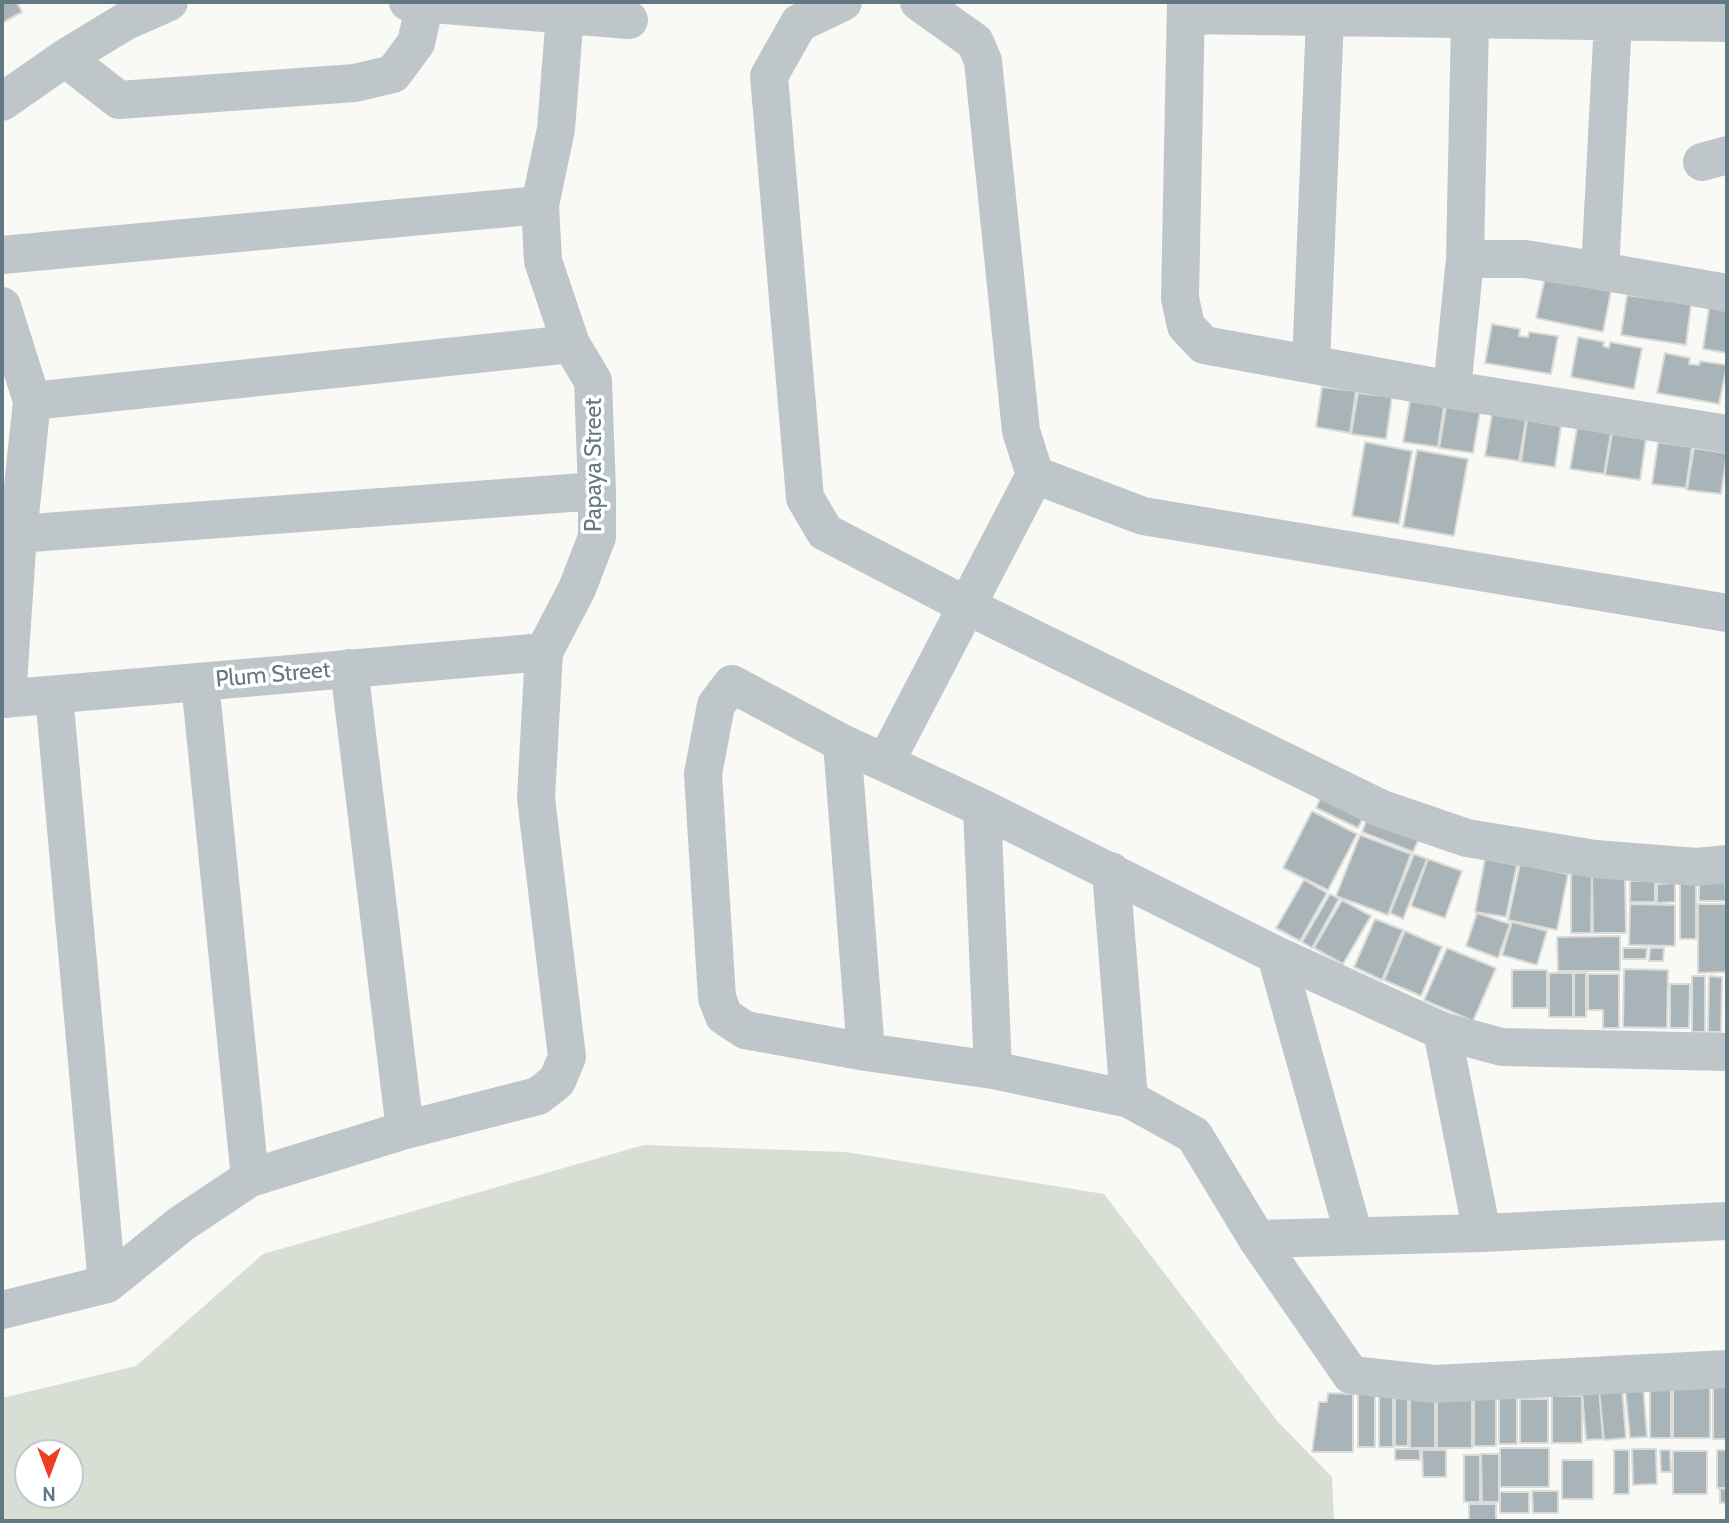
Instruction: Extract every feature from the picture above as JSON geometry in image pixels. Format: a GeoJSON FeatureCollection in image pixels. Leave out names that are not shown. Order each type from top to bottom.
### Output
{"type":"FeatureCollection","features":[{"type":"Feature","properties":{"kind":"street"},"geometry":{"type":"LineString","coordinates":[[2,102],[65,58],[126,21],[169,2]]}},
{"type":"Feature","properties":{"kind":"street"},"geometry":{"type":"LineString","coordinates":[[65,58],[119,100],[355,83],[394,74],[416,43],[416,2],[629,20]]}},
{"type":"Feature","properties":{"kind":"street"},"geometry":{"type":"LineString","coordinates":[[843,2],[799,23],[769,76],[805,498],[825,532],[967,606],[1381,808],[1468,838],[1595,859],[1697,867],[1727,864]]}},
{"type":"Feature","properties":{"kind":"street"},"geometry":{"type":"LineString","coordinates":[[885,763],[1035,475],[1021,431],[983,61],[975,42],[919,2]]}},
{"type":"Feature","properties":{"kind":"street"},"geometry":{"type":"LineString","coordinates":[[1727,16],[1613,22],[1470,20],[1325,17],[1186,8],[1180,298],[1186,326],[1204,345],[1452,390],[1727,434]]}},
{"type":"Feature","properties":{"kind":"street","name":"Papaya Street"},"geometry":{"type":"LineString","coordinates":[[405,1130],[538,1096],[557,1081],[567,1057],[536,799],[544,652],[577,589],[597,537],[597,491],[593,381],[571,344],[543,261],[540,205],[556,129],[565,14]]}},
{"type":"Feature","properties":{"kind":"street"},"geometry":{"type":"LineString","coordinates":[[1311,364],[1325,17]]}},
{"type":"Feature","properties":{"kind":"street"},"geometry":{"type":"LineString","coordinates":[[1452,390],[1465,259],[1470,20]]}},
{"type":"Feature","properties":{"kind":"street"},"geometry":{"type":"LineString","coordinates":[[1600,271],[1613,22]]}},
{"type":"Feature","properties":{"kind":"street"},"geometry":{"type":"LineString","coordinates":[[2,255],[540,205]]}},
{"type":"Feature","properties":{"kind":"street"},"geometry":{"type":"LineString","coordinates":[[1465,259],[1525,259],[1727,293]]}},
{"type":"Feature","properties":{"kind":"street"},"geometry":{"type":"LineString","coordinates":[[2,306],[32,401],[5,699]]}},
{"type":"Feature","properties":{"kind":"street"},"geometry":{"type":"LineString","coordinates":[[32,401],[571,344]]}},
{"type":"Feature","properties":{"kind":"street"},"geometry":{"type":"LineString","coordinates":[[1035,475],[1143,516],[1727,613]]}},
{"type":"Feature","properties":{"kind":"street"},"geometry":{"type":"LineString","coordinates":[[18,534],[597,491]]}},
{"type":"Feature","properties":{"kind":"street","name":"Plum Street"},"geometry":{"type":"LineString","coordinates":[[5,699],[544,652]]}},
{"type":"Feature","properties":{"kind":"street"},"geometry":{"type":"LineString","coordinates":[[2,1310],[107,1284],[181,1224],[250,1178],[405,1130],[349,668]]}},
{"type":"Feature","properties":{"kind":"street"},"geometry":{"type":"LineString","coordinates":[[200,682],[250,1178]]}},
{"type":"Feature","properties":{"kind":"street"},"geometry":{"type":"LineString","coordinates":[[1727,1052],[1502,1047],[1441,1031],[1276,955],[1111,871],[842,743],[732,684],[716,705],[703,774],[717,998],[724,1016],[745,1030],[866,1052],[993,1070],[1129,1099],[1194,1135],[1257,1239],[1351,1376],[1434,1384],[1727,1368]]}},
{"type":"Feature","properties":{"kind":"street"},"geometry":{"type":"LineString","coordinates":[[54,695],[107,1284]]}},
{"type":"Feature","properties":{"kind":"street"},"geometry":{"type":"LineString","coordinates":[[842,743],[866,1052]]}},
{"type":"Feature","properties":{"kind":"street"},"geometry":{"type":"LineString","coordinates":[[982,808],[993,1070]]}},
{"type":"Feature","properties":{"kind":"street"},"geometry":{"type":"LineString","coordinates":[[1111,871],[1129,1099]]}},
{"type":"Feature","properties":{"kind":"street"},"geometry":{"type":"LineString","coordinates":[[1276,955],[1354,1236]]}},
{"type":"Feature","properties":{"kind":"street"},"geometry":{"type":"LineString","coordinates":[[1441,1031],[1482,1233]]}},
{"type":"Feature","properties":{"kind":"street"},"geometry":{"type":"LineString","coordinates":[[1257,1239],[1482,1233],[1727,1221]]}},
{"type":"Feature","properties":{"kind":"shaded area"},"geometry":{"type":"Polygon","coordinates":[[[644,1145],[846,1152],[1104,1194],[1278,1422],[1332,1477],[1334,1521],[2,1521],[2,1398],[136,1366],[263,1254],[644,1145]]]}},
{"type":"Feature","properties":{"kind":"building"},"geometry":{"type":"Polygon","coordinates":[[[2,2],[17,2],[22,12],[2,23],[2,2]]]}},
{"type":"Feature","properties":{"kind":"building"},"geometry":{"type":"Polygon","coordinates":[[[1545,278],[1611,291],[1603,332],[1536,318],[1545,278]]]}},
{"type":"Feature","properties":{"kind":"building"},"geometry":{"type":"Polygon","coordinates":[[[1627,295],[1691,304],[1686,345],[1621,335],[1627,295]]]}},
{"type":"Feature","properties":{"kind":"building"},"geometry":{"type":"Polygon","coordinates":[[[1709,307],[1727,310],[1727,353],[1703,349],[1709,307]]]}},
{"type":"Feature","properties":{"kind":"building"},"geometry":{"type":"Polygon","coordinates":[[[1492,324],[1520,329],[1519,336],[1528,337],[1529,332],[1558,336],[1551,374],[1485,363],[1492,324]]]}},
{"type":"Feature","properties":{"kind":"building"},"geometry":{"type":"Polygon","coordinates":[[[1578,337],[1604,342],[1603,346],[1609,348],[1610,342],[1642,348],[1634,389],[1571,377],[1578,337]]]}},
{"type":"Feature","properties":{"kind":"building"},"geometry":{"type":"Polygon","coordinates":[[[1665,353],[1690,358],[1689,364],[1699,365],[1700,361],[1727,365],[1719,404],[1657,393],[1665,353]]]}},
{"type":"Feature","properties":{"kind":"building"},"geometry":{"type":"Polygon","coordinates":[[[1322,387],[1356,391],[1350,433],[1316,427],[1322,387]]]}},
{"type":"Feature","properties":{"kind":"building"},"geometry":{"type":"Polygon","coordinates":[[[1358,393],[1392,397],[1386,439],[1351,434],[1358,393]]]}},
{"type":"Feature","properties":{"kind":"building"},"geometry":{"type":"Polygon","coordinates":[[[1410,401],[1444,406],[1438,447],[1403,442],[1410,401]]]}},
{"type":"Feature","properties":{"kind":"building"},"geometry":{"type":"Polygon","coordinates":[[[1446,407],[1480,412],[1473,453],[1439,448],[1446,407]]]}},
{"type":"Feature","properties":{"kind":"building"},"geometry":{"type":"Polygon","coordinates":[[[1492,414],[1526,420],[1519,461],[1485,456],[1492,414]]]}},
{"type":"Feature","properties":{"kind":"building"},"geometry":{"type":"Polygon","coordinates":[[[1527,420],[1561,426],[1555,467],[1521,462],[1527,420]]]}},
{"type":"Feature","properties":{"kind":"building"},"geometry":{"type":"Polygon","coordinates":[[[1577,428],[1611,433],[1604,474],[1570,469],[1577,428]]]}},
{"type":"Feature","properties":{"kind":"building"},"geometry":{"type":"Polygon","coordinates":[[[1612,434],[1646,439],[1640,480],[1605,475],[1612,434]]]}},
{"type":"Feature","properties":{"kind":"building"},"geometry":{"type":"Polygon","coordinates":[[[1365,442],[1412,451],[1399,524],[1352,516],[1365,442]]]}},
{"type":"Feature","properties":{"kind":"building"},"geometry":{"type":"Polygon","coordinates":[[[1658,442],[1692,447],[1686,488],[1652,484],[1658,442]]]}},
{"type":"Feature","properties":{"kind":"building"},"geometry":{"type":"Polygon","coordinates":[[[1694,448],[1727,453],[1721,494],[1687,490],[1694,448]]]}},
{"type":"Feature","properties":{"kind":"building"},"geometry":{"type":"Polygon","coordinates":[[[1417,450],[1468,459],[1454,536],[1403,527],[1417,450]]]}},
{"type":"Feature","properties":{"kind":"building"},"geometry":{"type":"Polygon","coordinates":[[[1322,794],[1365,814],[1358,828],[1316,808],[1322,794]]]}},
{"type":"Feature","properties":{"kind":"building"},"geometry":{"type":"Polygon","coordinates":[[[1312,811],[1357,834],[1328,890],[1283,868],[1312,811]]]}},
{"type":"Feature","properties":{"kind":"building"},"geometry":{"type":"Polygon","coordinates":[[[1368,816],[1420,836],[1413,852],[1362,832],[1368,816]]]}},
{"type":"Feature","properties":{"kind":"building"},"geometry":{"type":"Polygon","coordinates":[[[1360,835],[1411,854],[1388,915],[1336,896],[1360,835]]]}},
{"type":"Feature","properties":{"kind":"building"},"geometry":{"type":"Polygon","coordinates":[[[1414,854],[1427,859],[1403,919],[1390,913],[1414,854]]]}},
{"type":"Feature","properties":{"kind":"building"},"geometry":{"type":"Polygon","coordinates":[[[1428,859],[1462,871],[1445,918],[1411,906],[1428,859]]]}},
{"type":"Feature","properties":{"kind":"building"},"geometry":{"type":"Polygon","coordinates":[[[1485,859],[1517,865],[1506,917],[1475,912],[1485,859]]]}},
{"type":"Feature","properties":{"kind":"building"},"geometry":{"type":"Polygon","coordinates":[[[1520,864],[1568,874],[1557,930],[1508,920],[1520,864]]]}},
{"type":"Feature","properties":{"kind":"building"},"geometry":{"type":"Polygon","coordinates":[[[1571,873],[1592,873],[1591,933],[1571,933],[1571,873]]]}},
{"type":"Feature","properties":{"kind":"building"},"geometry":{"type":"Polygon","coordinates":[[[1592,875],[1625,875],[1626,933],[1593,933],[1592,875]]]}},
{"type":"Feature","properties":{"kind":"building"},"geometry":{"type":"Polygon","coordinates":[[[1680,879],[1696,879],[1696,939],[1680,939],[1680,879]]]}},
{"type":"Feature","properties":{"kind":"building"},"geometry":{"type":"Polygon","coordinates":[[[1725,879],[1726,901],[1699,901],[1699,880],[1725,879]]]}},
{"type":"Feature","properties":{"kind":"building"},"geometry":{"type":"Polygon","coordinates":[[[1304,880],[1327,893],[1300,941],[1276,928],[1304,880]]]}},
{"type":"Feature","properties":{"kind":"building"},"geometry":{"type":"Polygon","coordinates":[[[1630,881],[1655,881],[1655,902],[1630,902],[1630,881]]]}},
{"type":"Feature","properties":{"kind":"building"},"geometry":{"type":"Polygon","coordinates":[[[1675,883],[1675,902],[1657,903],[1657,884],[1675,883]]]}},
{"type":"Feature","properties":{"kind":"building"},"geometry":{"type":"Polygon","coordinates":[[[1330,894],[1339,899],[1312,948],[1302,942],[1330,894]]]}},
{"type":"Feature","properties":{"kind":"building"},"geometry":{"type":"Polygon","coordinates":[[[1342,900],[1371,916],[1343,964],[1314,948],[1342,900]]]}},
{"type":"Feature","properties":{"kind":"building"},"geometry":{"type":"Polygon","coordinates":[[[1630,904],[1675,905],[1675,946],[1629,945],[1630,904]]]}},
{"type":"Feature","properties":{"kind":"building"},"geometry":{"type":"Polygon","coordinates":[[[1698,904],[1726,904],[1727,972],[1698,973],[1698,904]]]}},
{"type":"Feature","properties":{"kind":"building"},"geometry":{"type":"Polygon","coordinates":[[[1477,913],[1510,924],[1498,958],[1466,946],[1477,913]]]}},
{"type":"Feature","properties":{"kind":"building"},"geometry":{"type":"Polygon","coordinates":[[[1375,919],[1403,930],[1382,980],[1354,967],[1375,919]]]}},
{"type":"Feature","properties":{"kind":"building"},"geometry":{"type":"Polygon","coordinates":[[[1512,922],[1547,931],[1537,965],[1502,955],[1512,922]]]}},
{"type":"Feature","properties":{"kind":"building"},"geometry":{"type":"Polygon","coordinates":[[[1405,931],[1442,947],[1421,996],[1384,980],[1405,931]]]}},
{"type":"Feature","properties":{"kind":"building"},"geometry":{"type":"Polygon","coordinates":[[[1620,936],[1620,971],[1558,971],[1557,937],[1620,936]]]}},
{"type":"Feature","properties":{"kind":"building"},"geometry":{"type":"Polygon","coordinates":[[[1447,948],[1496,968],[1473,1021],[1424,1000],[1447,948]]]}},
{"type":"Feature","properties":{"kind":"building"},"geometry":{"type":"Polygon","coordinates":[[[1623,948],[1647,948],[1646,959],[1623,959],[1623,948]]]}},
{"type":"Feature","properties":{"kind":"building"},"geometry":{"type":"Polygon","coordinates":[[[1650,948],[1664,948],[1663,961],[1649,961],[1650,948]]]}},
{"type":"Feature","properties":{"kind":"building"},"geometry":{"type":"Polygon","coordinates":[[[1624,969],[1668,970],[1667,1028],[1623,1027],[1624,969]]]}},
{"type":"Feature","properties":{"kind":"building"},"geometry":{"type":"Polygon","coordinates":[[[1512,970],[1547,970],[1547,1008],[1512,1008],[1512,970]]]}},
{"type":"Feature","properties":{"kind":"building"},"geometry":{"type":"Polygon","coordinates":[[[1549,973],[1573,973],[1573,1017],[1549,1017],[1549,973]]]}},
{"type":"Feature","properties":{"kind":"building"},"geometry":{"type":"Polygon","coordinates":[[[1574,973],[1586,973],[1586,1017],[1574,1017],[1574,973]]]}},
{"type":"Feature","properties":{"kind":"building"},"geometry":{"type":"Polygon","coordinates":[[[1588,974],[1619,974],[1619,1028],[1603,1028],[1603,1010],[1588,1010],[1588,974]]]}},
{"type":"Feature","properties":{"kind":"building"},"geometry":{"type":"Polygon","coordinates":[[[1692,976],[1705,976],[1705,1032],[1692,1032],[1692,976]]]}},
{"type":"Feature","properties":{"kind":"building"},"geometry":{"type":"Polygon","coordinates":[[[1709,976],[1722,977],[1721,1032],[1708,1032],[1709,976]]]}},
{"type":"Feature","properties":{"kind":"building"},"geometry":{"type":"Polygon","coordinates":[[[1670,984],[1690,984],[1689,1028],[1670,1028],[1670,984]]]}},
{"type":"Feature","properties":{"kind":"building"},"geometry":{"type":"Polygon","coordinates":[[[1713,1381],[1727,1381],[1727,1439],[1713,1439],[1713,1381]]]}},
{"type":"Feature","properties":{"kind":"building"},"geometry":{"type":"Polygon","coordinates":[[[1673,1383],[1710,1383],[1710,1438],[1673,1438],[1673,1383]]]}},
{"type":"Feature","properties":{"kind":"building"},"geometry":{"type":"Polygon","coordinates":[[[1643,1384],[1647,1437],[1630,1438],[1625,1386],[1643,1384]]]}},
{"type":"Feature","properties":{"kind":"building"},"geometry":{"type":"Polygon","coordinates":[[[1650,1384],[1671,1384],[1671,1438],[1650,1438],[1650,1384]]]}},
{"type":"Feature","properties":{"kind":"building"},"geometry":{"type":"Polygon","coordinates":[[[1622,1387],[1626,1438],[1604,1440],[1599,1390],[1622,1387]]]}},
{"type":"Feature","properties":{"kind":"building"},"geometry":{"type":"Polygon","coordinates":[[[1599,1389],[1603,1439],[1586,1440],[1582,1391],[1599,1389]]]}},
{"type":"Feature","properties":{"kind":"building"},"geometry":{"type":"Polygon","coordinates":[[[1379,1391],[1393,1391],[1393,1447],[1379,1447],[1379,1391]]]}},
{"type":"Feature","properties":{"kind":"building"},"geometry":{"type":"Polygon","coordinates":[[[1395,1391],[1408,1391],[1408,1446],[1395,1446],[1395,1391]]]}},
{"type":"Feature","properties":{"kind":"building"},"geometry":{"type":"Polygon","coordinates":[[[1410,1391],[1435,1391],[1435,1448],[1410,1448],[1410,1391]]]}},
{"type":"Feature","properties":{"kind":"building"},"geometry":{"type":"Polygon","coordinates":[[[1328,1393],[1353,1394],[1353,1452],[1312,1452],[1319,1402],[1327,1402],[1328,1393]]]}},
{"type":"Feature","properties":{"kind":"building"},"geometry":{"type":"Polygon","coordinates":[[[1358,1394],[1375,1394],[1375,1447],[1358,1447],[1358,1394]]]}},
{"type":"Feature","properties":{"kind":"building"},"geometry":{"type":"Polygon","coordinates":[[[1437,1394],[1472,1394],[1472,1448],[1437,1448],[1437,1394]]]}},
{"type":"Feature","properties":{"kind":"building"},"geometry":{"type":"Polygon","coordinates":[[[1474,1394],[1496,1394],[1496,1446],[1474,1446],[1474,1394]]]}},
{"type":"Feature","properties":{"kind":"building"},"geometry":{"type":"Polygon","coordinates":[[[1499,1396],[1517,1396],[1517,1444],[1499,1444],[1499,1396]]]}},
{"type":"Feature","properties":{"kind":"building"},"geometry":{"type":"Polygon","coordinates":[[[1552,1396],[1582,1396],[1582,1443],[1552,1443],[1552,1396]]]}},
{"type":"Feature","properties":{"kind":"building"},"geometry":{"type":"Polygon","coordinates":[[[1520,1399],[1548,1399],[1548,1443],[1520,1443],[1520,1399]]]}},
{"type":"Feature","properties":{"kind":"building"},"geometry":{"type":"Polygon","coordinates":[[[1500,1448],[1549,1448],[1549,1487],[1500,1487],[1500,1448]]]}},
{"type":"Feature","properties":{"kind":"building"},"geometry":{"type":"Polygon","coordinates":[[[1395,1449],[1420,1449],[1420,1460],[1395,1460],[1395,1449]]]}},
{"type":"Feature","properties":{"kind":"building"},"geometry":{"type":"Polygon","coordinates":[[[1632,1449],[1656,1449],[1657,1484],[1633,1485],[1632,1449]]]}},
{"type":"Feature","properties":{"kind":"building"},"geometry":{"type":"Polygon","coordinates":[[[1422,1450],[1446,1450],[1446,1477],[1423,1477],[1422,1450]]]}},
{"type":"Feature","properties":{"kind":"building"},"geometry":{"type":"Polygon","coordinates":[[[1614,1450],[1629,1450],[1629,1494],[1614,1494],[1614,1450]]]}},
{"type":"Feature","properties":{"kind":"building"},"geometry":{"type":"Polygon","coordinates":[[[1660,1450],[1670,1450],[1671,1472],[1661,1472],[1660,1450]]]}},
{"type":"Feature","properties":{"kind":"building"},"geometry":{"type":"Polygon","coordinates":[[[1717,1450],[1727,1450],[1727,1488],[1717,1488],[1717,1450]]]}},
{"type":"Feature","properties":{"kind":"building"},"geometry":{"type":"Polygon","coordinates":[[[1673,1451],[1707,1451],[1707,1494],[1673,1494],[1673,1451]]]}},
{"type":"Feature","properties":{"kind":"building"},"geometry":{"type":"Polygon","coordinates":[[[1481,1454],[1499,1454],[1499,1502],[1482,1502],[1481,1454]]]}},
{"type":"Feature","properties":{"kind":"building"},"geometry":{"type":"Polygon","coordinates":[[[1464,1455],[1480,1455],[1480,1502],[1464,1502],[1464,1455]]]}},
{"type":"Feature","properties":{"kind":"building"},"geometry":{"type":"Polygon","coordinates":[[[1562,1460],[1593,1460],[1593,1499],[1562,1499],[1562,1460]]]}},
{"type":"Feature","properties":{"kind":"building"},"geometry":{"type":"Polygon","coordinates":[[[1720,1488],[1727,1489],[1727,1503],[1720,1503],[1720,1488]]]}},
{"type":"Feature","properties":{"kind":"building"},"geometry":{"type":"Polygon","coordinates":[[[1532,1491],[1558,1491],[1558,1513],[1533,1513],[1532,1491]]]}},
{"type":"Feature","properties":{"kind":"building"},"geometry":{"type":"Polygon","coordinates":[[[1500,1492],[1529,1492],[1529,1513],[1500,1513],[1500,1492]]]}},
{"type":"Feature","properties":{"kind":"building"},"geometry":{"type":"Polygon","coordinates":[[[1469,1504],[1496,1504],[1496,1520],[1469,1520],[1469,1504]]]}}]}
